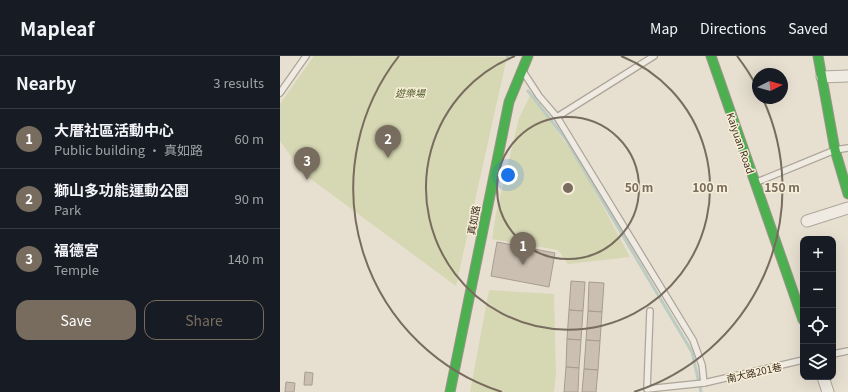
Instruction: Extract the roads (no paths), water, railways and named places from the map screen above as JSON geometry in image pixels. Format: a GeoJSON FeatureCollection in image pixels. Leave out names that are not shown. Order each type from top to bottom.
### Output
{"type":"FeatureCollection","features":[{"type":"Feature","properties":{"kind":"street","name":"真如路"},"geometry":{"type":"LineString","coordinates":[[450,392],[509,102],[528,56]]}},
{"type":"Feature","properties":{"kind":"street","name":"Kaiyuan Road"},"geometry":{"type":"LineString","coordinates":[[711,56],[800,311]]}},
{"type":"Feature","properties":{"kind":"street"},"geometry":{"type":"LineString","coordinates":[[818,56],[835,150],[848,194]]}},
{"type":"Feature","properties":{"kind":"street"},"geometry":{"type":"LineString","coordinates":[[822,77],[848,76]]}},
{"type":"Feature","properties":{"kind":"street"},"geometry":{"type":"LineString","coordinates":[[807,221],[848,208]]}},
{"type":"Feature","properties":{"kind":"street"},"geometry":{"type":"LineString","coordinates":[[824,380],[828,392]]}},
{"type":"Feature","properties":{"kind":"lane"},"geometry":{"type":"LineString","coordinates":[[280,92],[306,56]]}},
{"type":"Feature","properties":{"kind":"lane"},"geometry":{"type":"LineString","coordinates":[[558,116],[654,56]]}},
{"type":"Feature","properties":{"kind":"lane"},"geometry":{"type":"LineString","coordinates":[[522,70],[539,96],[558,116],[693,340],[702,365],[704,383]]}},
{"type":"Feature","properties":{"kind":"lane"},"geometry":{"type":"LineString","coordinates":[[755,182],[835,150],[848,148]]}},
{"type":"Feature","properties":{"kind":"lane"},"geometry":{"type":"LineString","coordinates":[[647,390],[650,311]]}},
{"type":"Feature","properties":{"kind":"lane"},"geometry":{"type":"LineString","coordinates":[[836,353],[848,351]]}},
{"type":"Feature","properties":{"kind":"lane","name":"南大路201巷"},"geometry":{"type":"LineString","coordinates":[[647,390],[704,383],[800,361]]}},
{"type":"Feature","properties":{"kind":"waterway"},"geometry":{"type":"LineString","coordinates":[[528,91],[565,138],[692,352],[701,392]]}},
{"type":"Feature","properties":{"kind":"place","name":"獅山多功能運動公園"},"geometry":{"type":"Point","coordinates":[388,158]}},
{"type":"Feature","properties":{"kind":"place","name":"福德宮"},"geometry":{"type":"Point","coordinates":[307,180]}},
{"type":"Feature","properties":{"kind":"place","name":"大厝社區活動中心"},"geometry":{"type":"Point","coordinates":[523,265]}},
{"type":"Feature","properties":{"kind":"park label","name":"遊樂場"},"geometry":{"type":"Point","coordinates":[410,92]}}]}
